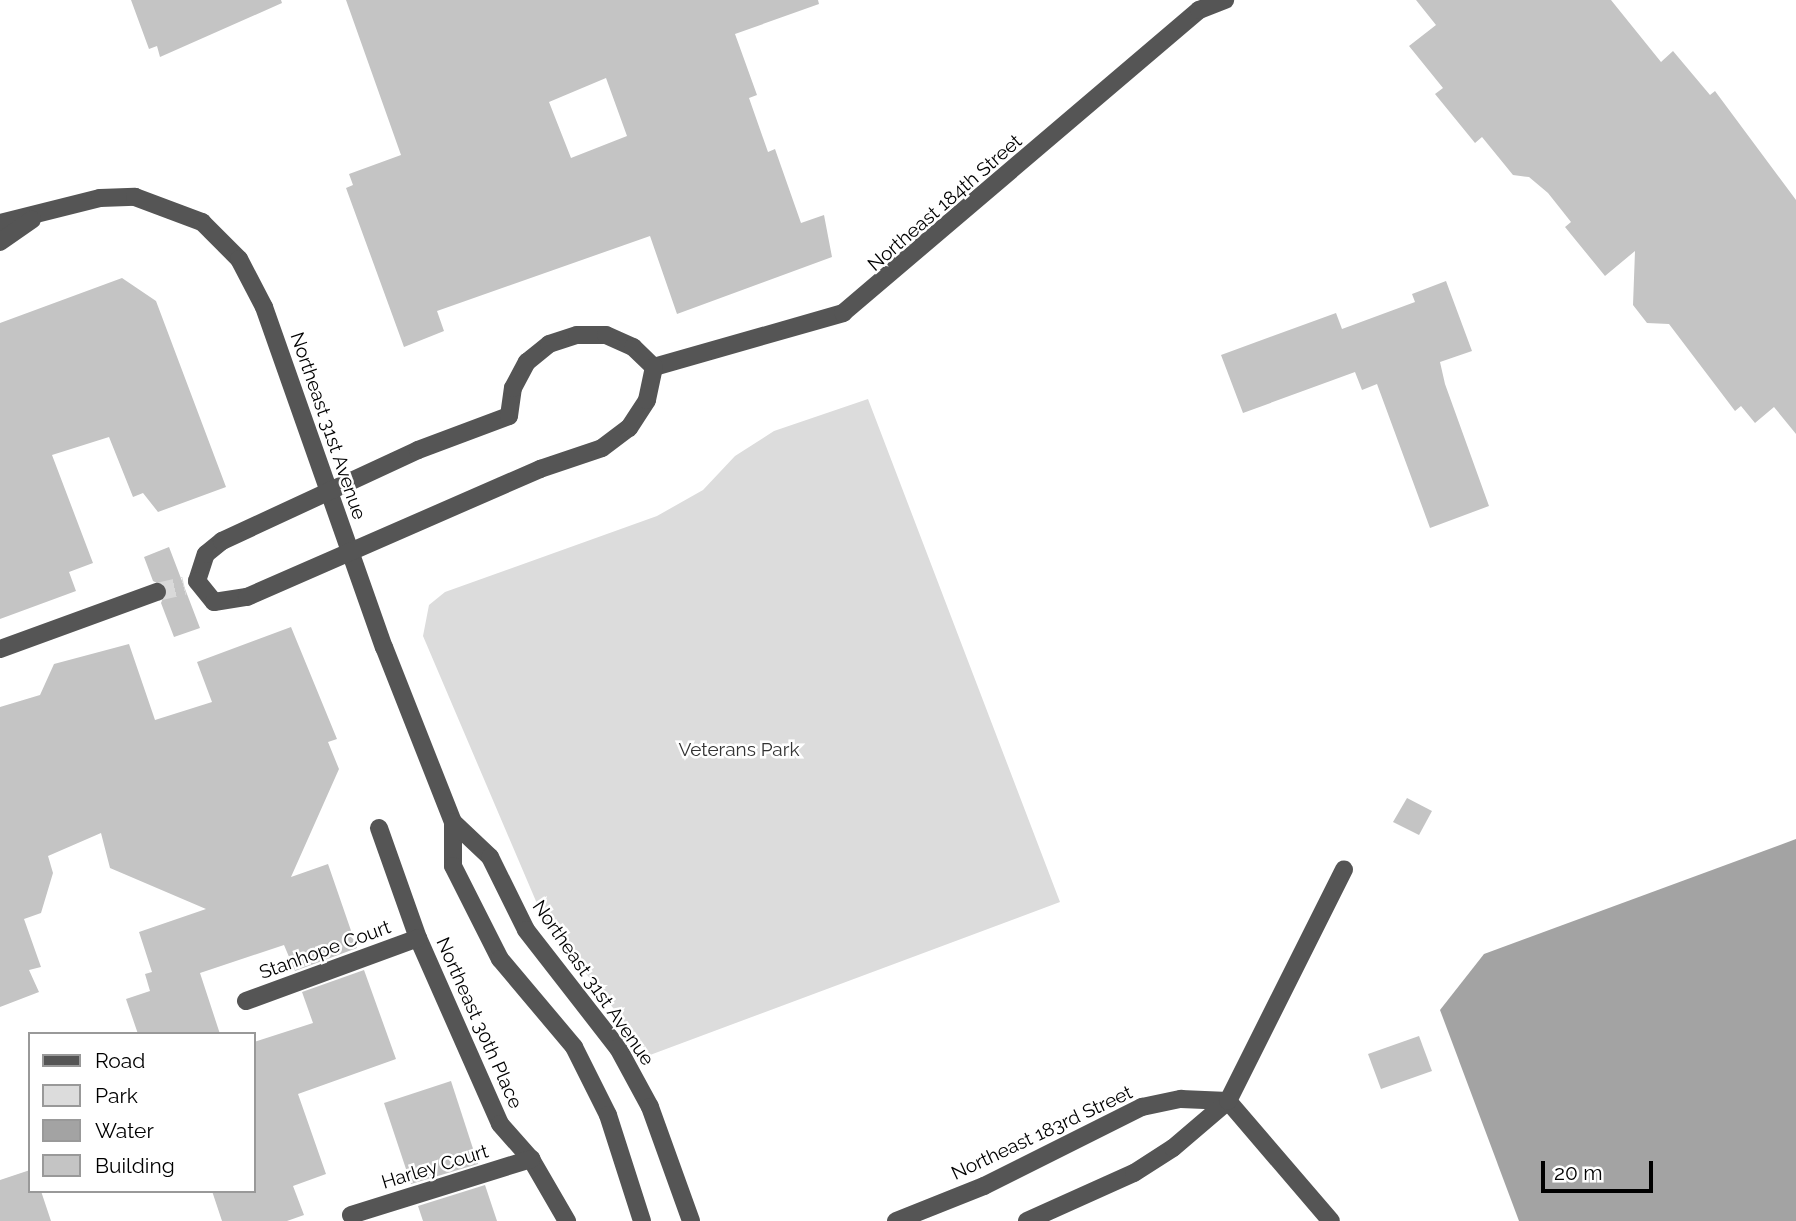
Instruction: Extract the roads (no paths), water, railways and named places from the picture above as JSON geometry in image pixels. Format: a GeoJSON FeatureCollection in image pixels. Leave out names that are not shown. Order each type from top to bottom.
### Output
{"type":"FeatureCollection","features":[{"type":"Feature","properties":{"kind":"street","name":"Northeast 184th Street"},"geometry":{"type":"LineString","coordinates":[[654,367],[843,313],[1199,10],[1225,0]]}},
{"type":"Feature","properties":{"kind":"street","name":"Northeast 31st Avenue"},"geometry":{"type":"LineString","coordinates":[[35,218],[117,195],[172,207],[216,233],[261,299],[329,495],[453,822],[453,866],[475,919],[500,959],[574,1046],[608,1115],[642,1221]]}},
{"type":"Feature","properties":{"kind":"street"},"geometry":{"type":"LineString","coordinates":[[0,223],[35,218]]}},
{"type":"Feature","properties":{"kind":"street"},"geometry":{"type":"LineString","coordinates":[[0,242],[35,218]]}},
{"type":"Feature","properties":{"kind":"street"},"geometry":{"type":"LineString","coordinates":[[577,335],[606,335],[632,347],[654,367],[647,400],[629,428],[602,447],[229,602],[214,602],[191,584],[206,554],[222,541],[329,495],[418,450],[509,416],[513,388],[527,362],[550,344],[577,335]]}},
{"type":"Feature","properties":{"kind":"street"},"geometry":{"type":"LineString","coordinates":[[0,649],[157,592]]}},
{"type":"Feature","properties":{"kind":"street","name":"Northeast 31st Avenue"},"geometry":{"type":"LineString","coordinates":[[453,822],[490,857],[526,930],[618,1048],[650,1107],[691,1221]]}},
{"type":"Feature","properties":{"kind":"street","name":"Northeast 30th Place"},"geometry":{"type":"LineString","coordinates":[[379,828],[418,938],[500,1124],[531,1159],[567,1221]]}},
{"type":"Feature","properties":{"kind":"street"},"geometry":{"type":"LineString","coordinates":[[1027,1221],[1134,1173],[1173,1148],[1227,1101],[1344,869]]}},
{"type":"Feature","properties":{"kind":"street","name":"Stanhope Court"},"geometry":{"type":"LineString","coordinates":[[246,1001],[418,938]]}},
{"type":"Feature","properties":{"kind":"street","name":"Northeast 183rd Street"},"geometry":{"type":"LineString","coordinates":[[896,1221],[984,1186],[1142,1107],[1181,1099],[1227,1101]]}},
{"type":"Feature","properties":{"kind":"street"},"geometry":{"type":"LineString","coordinates":[[1227,1101],[1331,1221]]}},
{"type":"Feature","properties":{"kind":"street","name":"Harley Court"},"geometry":{"type":"LineString","coordinates":[[351,1215],[531,1159]]}},
{"type":"Feature","properties":{"kind":"water"},"geometry":{"type":"Polygon","coordinates":[[[1796,839],[1796,1221],[1519,1221],[1440,1010],[1484,954],[1796,839]]]}},
{"type":"Feature","properties":{"kind":"tunnel"},"geometry":{"type":"LineString","coordinates":[[157,592],[184,586]]}},
{"type":"Feature","properties":{"kind":"park label","name":"Veterans Park"},"geometry":{"type":"Point","coordinates":[739,750]}}]}
